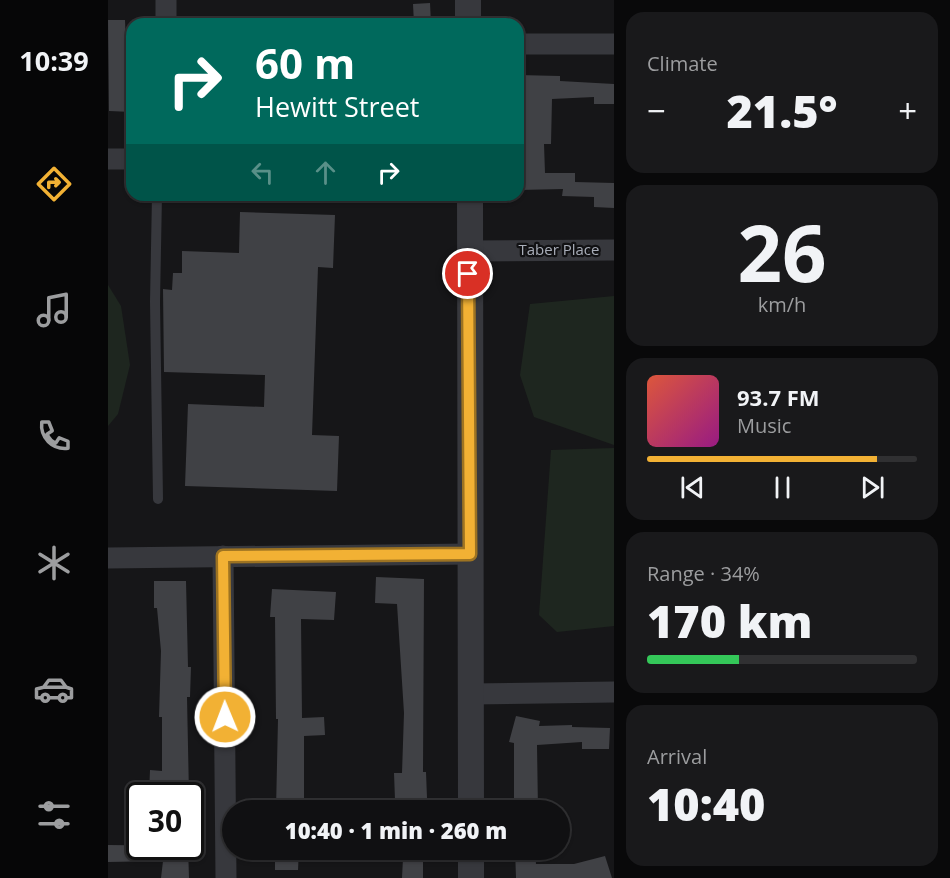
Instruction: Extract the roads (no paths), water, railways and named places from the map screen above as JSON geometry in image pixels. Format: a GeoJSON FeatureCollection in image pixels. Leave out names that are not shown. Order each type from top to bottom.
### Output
{"type":"FeatureCollection","features":[{"type":"Feature","properties":{"kind":"street"},"geometry":{"type":"LineString","coordinates":[[166,0],[166,18]]}},
{"type":"Feature","properties":{"kind":"street"},"geometry":{"type":"LineString","coordinates":[[468,0],[468,18]]}},
{"type":"Feature","properties":{"kind":"street"},"geometry":{"type":"LineString","coordinates":[[524,44],[614,44]]}},
{"type":"Feature","properties":{"kind":"street"},"geometry":{"type":"LineString","coordinates":[[108,159],[126,159]]}},
{"type":"Feature","properties":{"kind":"street"},"geometry":{"type":"LineString","coordinates":[[470,201],[468,251],[471,800]]}},
{"type":"Feature","properties":{"kind":"street","name":"Taber Place"},"geometry":{"type":"LineString","coordinates":[[468,251],[614,250]]}},
{"type":"Feature","properties":{"kind":"street"},"geometry":{"type":"LineString","coordinates":[[108,558],[470,554]]}},
{"type":"Feature","properties":{"kind":"street"},"geometry":{"type":"LineString","coordinates":[[223,556],[226,878]]}},
{"type":"Feature","properties":{"kind":"street"},"geometry":{"type":"LineString","coordinates":[[471,694],[614,692]]}},
{"type":"Feature","properties":{"kind":"street"},"geometry":{"type":"LineString","coordinates":[[471,860],[471,878]]}},
{"type":"Feature","properties":{"kind":"lane"},"geometry":{"type":"LineString","coordinates":[[157,201],[155,302],[158,499]]}}]}
